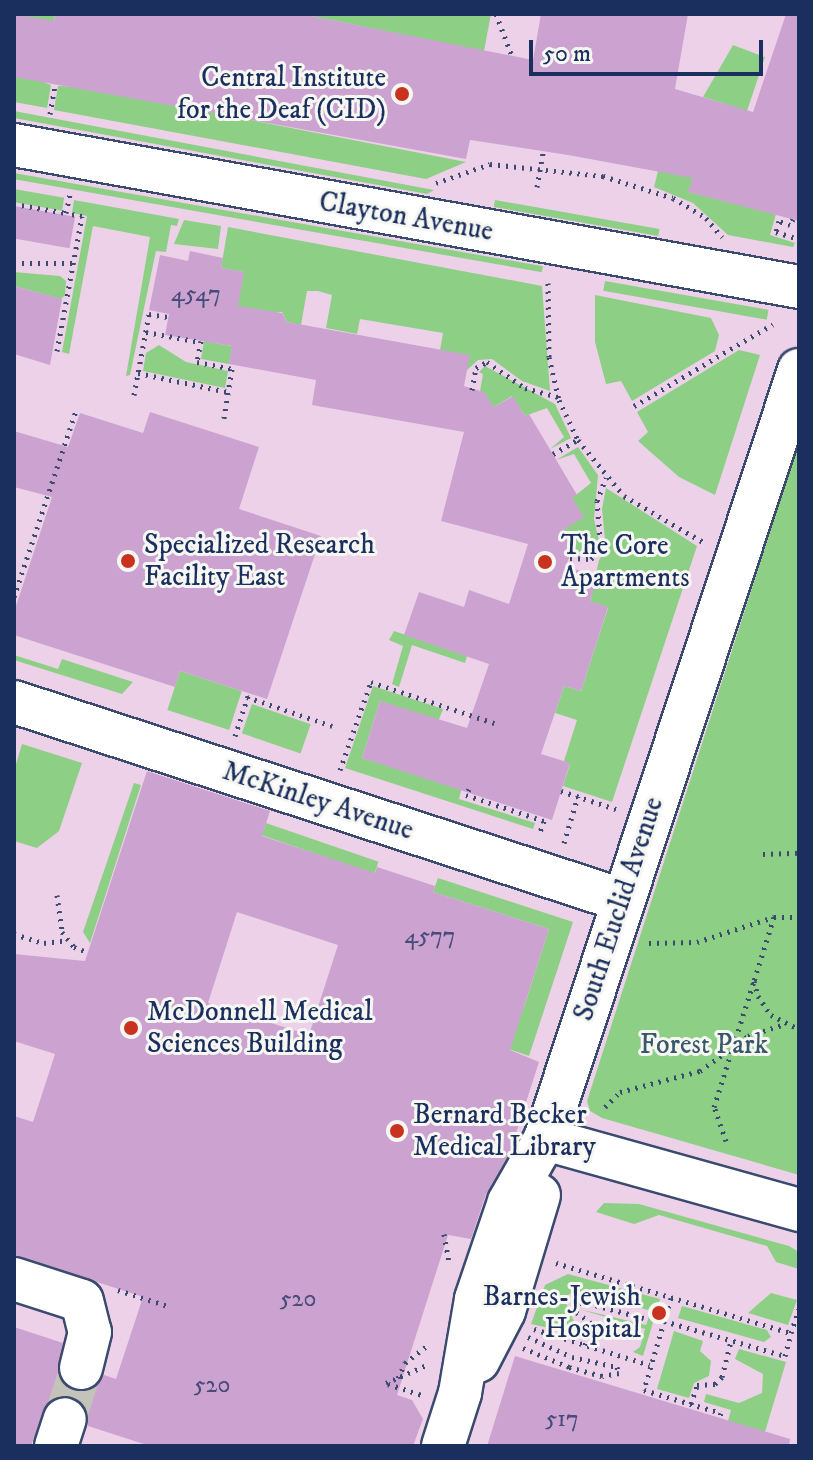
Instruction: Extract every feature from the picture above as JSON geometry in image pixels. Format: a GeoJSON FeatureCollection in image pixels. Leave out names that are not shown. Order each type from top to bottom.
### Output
{"type":"FeatureCollection","features":[{"type":"Feature","properties":{"kind":"street","name":"Clayton Avenue"},"geometry":{"type":"LineString","coordinates":[[14,145],[799,287]]}},
{"type":"Feature","properties":{"kind":"street","name":"South Euclid Avenue"},"geometry":{"type":"LineString","coordinates":[[443,1446],[460,1393],[504,1311],[536,1215],[545,1139],[799,370]]}},
{"type":"Feature","properties":{"kind":"street","name":"McKinley Avenue"},"geometry":{"type":"LineString","coordinates":[[14,702],[622,900]]}},
{"type":"Feature","properties":{"kind":"street"},"geometry":{"type":"LineString","coordinates":[[545,1139],[799,1210]]}},
{"type":"Feature","properties":{"kind":"street"},"geometry":{"type":"LineString","coordinates":[[14,1279],[100,1296],[81,1368]]}},
{"type":"Feature","properties":{"kind":"path"},"geometry":{"type":"LineString","coordinates":[[496,14],[512,56]]}},
{"type":"Feature","properties":{"kind":"path"},"geometry":{"type":"LineString","coordinates":[[50,114],[55,85]]}},
{"type":"Feature","properties":{"kind":"path"},"geometry":{"type":"LineString","coordinates":[[537,187],[543,153]]}},
{"type":"Feature","properties":{"kind":"path"},"geometry":{"type":"LineString","coordinates":[[432,185],[490,164],[540,166],[661,193],[706,218],[723,238]]}},
{"type":"Feature","properties":{"kind":"path"},"geometry":{"type":"LineString","coordinates":[[66,213],[70,194]]}},
{"type":"Feature","properties":{"kind":"path"},"geometry":{"type":"LineString","coordinates":[[14,204],[82,216],[57,351]]}},
{"type":"Feature","properties":{"kind":"path"},"geometry":{"type":"LineString","coordinates":[[793,219],[790,225],[779,221],[776,232],[799,239]]}},
{"type":"Feature","properties":{"kind":"path"},"geometry":{"type":"LineString","coordinates":[[14,263],[73,263]]}},
{"type":"Feature","properties":{"kind":"path"},"geometry":{"type":"LineString","coordinates":[[548,283],[545,325],[558,397],[580,439],[606,477],[651,516],[703,542]]}},
{"type":"Feature","properties":{"kind":"path"},"geometry":{"type":"LineString","coordinates":[[134,395],[149,314],[168,317]]}},
{"type":"Feature","properties":{"kind":"path"},"geometry":{"type":"LineString","coordinates":[[634,406],[773,324]]}},
{"type":"Feature","properties":{"kind":"path"},"geometry":{"type":"LineString","coordinates":[[146,332],[200,342],[197,362],[232,369],[224,418]]}},
{"type":"Feature","properties":{"kind":"path"},"geometry":{"type":"LineString","coordinates":[[472,390],[476,368],[487,362],[525,388],[558,397]]}},
{"type":"Feature","properties":{"kind":"path"},"geometry":{"type":"LineString","coordinates":[[138,373],[228,392]]}},
{"type":"Feature","properties":{"kind":"path"},"geometry":{"type":"LineString","coordinates":[[14,597],[76,411]]}},
{"type":"Feature","properties":{"kind":"path"},"geometry":{"type":"LineString","coordinates":[[553,454],[580,439]]}},
{"type":"Feature","properties":{"kind":"path"},"geometry":{"type":"LineString","coordinates":[[570,558],[591,559],[601,550],[597,501],[606,477]]}},
{"type":"Feature","properties":{"kind":"path"},"geometry":{"type":"LineString","coordinates":[[340,770],[371,682],[494,723]]}},
{"type":"Feature","properties":{"kind":"path"},"geometry":{"type":"LineString","coordinates":[[235,736],[248,695],[332,726]]}},
{"type":"Feature","properties":{"kind":"path"},"geometry":{"type":"LineString","coordinates":[[469,789],[466,795],[544,821],[539,835]]}},
{"type":"Feature","properties":{"kind":"path"},"geometry":{"type":"LineString","coordinates":[[561,791],[616,809]]}},
{"type":"Feature","properties":{"kind":"path"},"geometry":{"type":"LineString","coordinates":[[565,839],[578,796]]}},
{"type":"Feature","properties":{"kind":"path"},"geometry":{"type":"LineString","coordinates":[[763,854],[799,853]]}},
{"type":"Feature","properties":{"kind":"path"},"geometry":{"type":"LineString","coordinates":[[57,895],[67,940]]}},
{"type":"Feature","properties":{"kind":"path"},"geometry":{"type":"LineString","coordinates":[[726,1141],[714,1107],[774,917]]}},
{"type":"Feature","properties":{"kind":"path"},"geometry":{"type":"LineString","coordinates":[[644,944],[715,938],[774,917],[799,917]]}},
{"type":"Feature","properties":{"kind":"path"},"geometry":{"type":"LineString","coordinates":[[14,934],[44,943],[67,940],[87,952]]}},
{"type":"Feature","properties":{"kind":"path"},"geometry":{"type":"LineString","coordinates":[[754,981],[763,1006],[784,1024],[799,1029]]}},
{"type":"Feature","properties":{"kind":"path"},"geometry":{"type":"LineString","coordinates":[[605,1107],[620,1092],[700,1071],[733,1045],[784,1024]]}},
{"type":"Feature","properties":{"kind":"path"},"geometry":{"type":"LineString","coordinates":[[552,1262],[791,1333]]}},
{"type":"Feature","properties":{"kind":"path"},"geometry":{"type":"LineString","coordinates":[[100,1296],[168,1306]]}},
{"type":"Feature","properties":{"kind":"path"},"geometry":{"type":"LineString","coordinates":[[671,1298],[644,1390],[721,1413],[719,1418]]}},
{"type":"Feature","properties":{"kind":"path"},"geometry":{"type":"LineString","coordinates":[[585,1345],[591,1323],[576,1312],[580,1301],[644,1318]]}},
{"type":"Feature","properties":{"kind":"path"},"geometry":{"type":"LineString","coordinates":[[664,1321],[785,1356],[799,1309]]}},
{"type":"Feature","properties":{"kind":"path"},"geometry":{"type":"LineString","coordinates":[[525,1349],[568,1369],[602,1376],[619,1373],[617,1367],[572,1357],[521,1328],[651,1366]]}},
{"type":"Feature","properties":{"kind":"path"},"geometry":{"type":"LineString","coordinates":[[398,1378],[405,1363],[427,1349],[434,1329]]}},
{"type":"Feature","properties":{"kind":"path"},"geometry":{"type":"LineString","coordinates":[[691,1404],[697,1385],[719,1382],[731,1340]]}},
{"type":"Feature","properties":{"kind":"path"},"geometry":{"type":"LineString","coordinates":[[418,1394],[385,1383],[420,1368]]}},
{"type":"Feature","properties":{"kind":"shaded area"},"geometry":{"type":"Polygon","coordinates":[[[14,14],[799,14],[799,1446],[14,1446],[14,14]]]}},
{"type":"Feature","properties":{"kind":"green space"},"geometry":{"type":"Polygon","coordinates":[[[15,14],[55,14],[43,82],[51,85],[47,108],[14,102],[19,15],[15,14]]]}},
{"type":"Feature","properties":{"kind":"green space"},"geometry":{"type":"Polygon","coordinates":[[[301,14],[491,14],[484,51],[301,14]]]}},
{"type":"Feature","properties":{"kind":"green space"},"geometry":{"type":"Polygon","coordinates":[[[733,45],[765,57],[747,111],[703,97],[733,45]]]}},
{"type":"Feature","properties":{"kind":"green space"},"geometry":{"type":"Polygon","coordinates":[[[58,86],[81,87],[466,162],[426,179],[54,110],[58,86]]]}},
{"type":"Feature","properties":{"kind":"green space"},"geometry":{"type":"Polygon","coordinates":[[[14,111],[434,190],[427,194],[14,118],[14,111]]]}},
{"type":"Feature","properties":{"kind":"green space"},"geometry":{"type":"Polygon","coordinates":[[[696,168],[689,192],[776,214],[770,235],[795,243],[793,247],[728,235],[693,203],[654,187],[658,171],[696,168]]]}},
{"type":"Feature","properties":{"kind":"green space"},"geometry":{"type":"Polygon","coordinates":[[[14,173],[543,266],[542,272],[14,179],[14,173]]]}},
{"type":"Feature","properties":{"kind":"green space"},"geometry":{"type":"Polygon","coordinates":[[[14,189],[64,198],[62,211],[14,202],[14,189]]]}},
{"type":"Feature","properties":{"kind":"green space"},"geometry":{"type":"Polygon","coordinates":[[[74,200],[179,219],[177,226],[171,225],[166,252],[156,251],[130,375],[126,376],[150,237],[93,226],[69,354],[62,352],[87,216],[72,213],[74,200]]]}},
{"type":"Feature","properties":{"kind":"green space"},"geometry":{"type":"Polygon","coordinates":[[[495,200],[659,229],[658,236],[494,207],[495,200]]]}},
{"type":"Feature","properties":{"kind":"green space"},"geometry":{"type":"Polygon","coordinates":[[[184,220],[221,226],[218,249],[174,244],[184,220]]]}},
{"type":"Feature","properties":{"kind":"green space"},"geometry":{"type":"Polygon","coordinates":[[[228,227],[542,286],[550,391],[522,381],[492,359],[478,360],[467,370],[440,350],[443,333],[360,319],[357,334],[326,328],[332,295],[318,291],[307,291],[301,325],[287,322],[282,312],[239,313],[229,364],[201,359],[204,341],[231,346],[243,272],[221,268],[228,227]]]}},
{"type":"Feature","properties":{"kind":"green space"},"geometry":{"type":"Polygon","coordinates":[[[14,272],[60,276],[66,281],[65,295],[61,299],[14,286],[14,272]]]}},
{"type":"Feature","properties":{"kind":"green space"},"geometry":{"type":"Polygon","coordinates":[[[605,281],[768,310],[767,320],[603,291],[605,281]]]}},
{"type":"Feature","properties":{"kind":"green space"},"geometry":{"type":"Polygon","coordinates":[[[595,295],[711,318],[719,335],[715,351],[632,401],[621,381],[606,384],[595,342],[595,295]]]}},
{"type":"Feature","properties":{"kind":"green space"},"geometry":{"type":"Polygon","coordinates":[[[159,345],[186,362],[228,371],[225,388],[143,371],[146,353],[159,345]]]}},
{"type":"Feature","properties":{"kind":"green space"},"geometry":{"type":"Polygon","coordinates":[[[739,350],[760,355],[715,495],[679,477],[638,441],[648,432],[637,412],[739,350]]]}},
{"type":"Feature","properties":{"kind":"green space"},"geometry":{"type":"Polygon","coordinates":[[[485,366],[555,404],[571,438],[550,449],[564,437],[547,408],[525,416],[512,396],[494,407],[480,391],[483,374],[479,372],[485,366]]]}},
{"type":"Feature","properties":{"kind":"green space","name":"Forest Park"},"geometry":{"type":"Polygon","coordinates":[[[799,442],[799,1175],[602,1118],[590,1111],[587,1101],[799,442]]]}},
{"type":"Feature","properties":{"kind":"green space"},"geometry":{"type":"Polygon","coordinates":[[[578,447],[598,475],[594,519],[599,541],[590,555],[572,550],[565,529],[572,498],[591,483],[574,454],[556,460],[578,447]]]}},
{"type":"Feature","properties":{"kind":"green space"},"geometry":{"type":"Polygon","coordinates":[[[606,488],[697,546],[612,802],[563,786],[570,764],[564,761],[577,720],[555,713],[564,686],[581,691],[608,608],[590,601],[599,560],[606,550],[602,509],[606,488]]]}},
{"type":"Feature","properties":{"kind":"green space"},"geometry":{"type":"Polygon","coordinates":[[[394,631],[467,656],[465,663],[412,645],[399,687],[392,684],[403,646],[389,640],[394,631]]]}},
{"type":"Feature","properties":{"kind":"green space"},"geometry":{"type":"Polygon","coordinates":[[[14,655],[58,669],[62,659],[133,682],[122,694],[14,660],[14,655]]]}},
{"type":"Feature","properties":{"kind":"green space"},"geometry":{"type":"Polygon","coordinates":[[[180,671],[242,691],[229,730],[167,710],[180,671]]]}},
{"type":"Feature","properties":{"kind":"green space"},"geometry":{"type":"Polygon","coordinates":[[[373,686],[443,709],[438,722],[380,701],[362,758],[462,787],[459,799],[535,823],[533,829],[345,768],[373,686]]]}},
{"type":"Feature","properties":{"kind":"green space"},"geometry":{"type":"Polygon","coordinates":[[[252,704],[311,724],[301,753],[242,733],[252,704]]]}},
{"type":"Feature","properties":{"kind":"green space"},"geometry":{"type":"Polygon","coordinates":[[[22,744],[82,763],[59,831],[37,848],[14,841],[14,771],[22,744]]]}},
{"type":"Feature","properties":{"kind":"green space"},"geometry":{"type":"Polygon","coordinates":[[[134,783],[141,785],[90,943],[83,932],[134,783]]]}},
{"type":"Feature","properties":{"kind":"green space"},"geometry":{"type":"Polygon","coordinates":[[[266,823],[379,862],[374,874],[262,835],[266,823]]]}},
{"type":"Feature","properties":{"kind":"green space"},"geometry":{"type":"Polygon","coordinates":[[[438,878],[573,922],[529,1056],[476,1038],[448,983],[524,1007],[549,929],[433,892],[438,878]]]}},
{"type":"Feature","properties":{"kind":"green space"},"geometry":{"type":"Polygon","coordinates":[[[604,1203],[639,1204],[789,1246],[799,1252],[799,1269],[776,1262],[767,1246],[659,1215],[634,1224],[596,1212],[604,1203]]]}},
{"type":"Feature","properties":{"kind":"green space"},"geometry":{"type":"Polygon","coordinates":[[[568,1274],[660,1299],[643,1356],[633,1352],[640,1347],[645,1329],[579,1309],[646,1325],[651,1311],[585,1291],[569,1294],[565,1301],[580,1335],[531,1324],[545,1285],[568,1274]]]}},
{"type":"Feature","properties":{"kind":"green space"},"geometry":{"type":"Polygon","coordinates":[[[771,1293],[797,1300],[788,1325],[748,1313],[771,1293]]]}},
{"type":"Feature","properties":{"kind":"green space"},"geometry":{"type":"Polygon","coordinates":[[[682,1306],[767,1330],[771,1337],[764,1342],[678,1318],[682,1306]]]}},
{"type":"Feature","properties":{"kind":"green space"},"geometry":{"type":"Polygon","coordinates":[[[674,1331],[703,1341],[700,1351],[711,1361],[709,1376],[694,1383],[689,1398],[657,1389],[674,1331]]]}},
{"type":"Feature","properties":{"kind":"green space"},"geometry":{"type":"Polygon","coordinates":[[[739,1349],[786,1362],[765,1432],[728,1421],[731,1410],[704,1402],[706,1394],[739,1403],[762,1393],[763,1374],[735,1359],[739,1349]]]}},
{"type":"Feature","properties":{"kind":"building","name":"Central Institute for the Deaf (CID)"},"geometry":{"type":"Polygon","coordinates":[[[14,14],[54,21],[55,14],[301,14],[533,60],[541,14],[688,14],[675,89],[753,112],[786,14],[799,14],[799,221],[688,192],[693,178],[568,155],[470,140],[466,159],[14,77],[14,14]]]}},
{"type":"Feature","properties":{"kind":"building"},"geometry":{"type":"Polygon","coordinates":[[[14,206],[75,217],[70,248],[14,238],[14,206]]]}},
{"type":"Feature","properties":{"kind":"building","name":"The Core Apartments"},"geometry":{"type":"Polygon","coordinates":[[[190,251],[223,258],[221,268],[244,272],[238,306],[282,313],[287,322],[470,355],[464,386],[484,392],[494,407],[513,396],[525,416],[529,414],[577,495],[572,498],[584,517],[565,529],[574,544],[566,566],[598,577],[590,601],[608,607],[581,691],[564,686],[541,754],[570,763],[552,820],[362,758],[380,701],[467,728],[489,664],[404,635],[419,592],[464,607],[469,590],[509,604],[528,544],[441,521],[464,432],[312,405],[316,380],[229,364],[232,346],[165,335],[169,314],[149,310],[160,255],[188,261],[190,251]]]}},
{"type":"Feature","properties":{"kind":"building"},"geometry":{"type":"Polygon","coordinates":[[[14,286],[62,299],[50,365],[14,354],[14,286]]]}},
{"type":"Feature","properties":{"kind":"building","name":"Specialized Research Facility East"},"geometry":{"type":"Polygon","coordinates":[[[150,412],[259,447],[239,509],[321,536],[267,699],[180,671],[175,687],[14,635],[14,612],[52,497],[14,487],[14,431],[68,447],[80,413],[143,433],[150,412]]]}},
{"type":"Feature","properties":{"kind":"building"},"geometry":{"type":"Polygon","coordinates":[[[147,771],[270,811],[262,836],[375,873],[377,867],[435,886],[433,892],[549,929],[510,1050],[539,1062],[510,1152],[486,1194],[471,1239],[448,1235],[397,1395],[412,1400],[423,1419],[413,1446],[150,1446],[88,1426],[83,1404],[61,1395],[43,1411],[31,1446],[14,1446],[14,1327],[63,1343],[58,1375],[65,1386],[87,1391],[104,1375],[116,1379],[143,1297],[14,1255],[14,1116],[33,1122],[55,1054],[14,1041],[14,954],[85,961],[147,771]],[[237,912],[208,1003],[309,1035],[338,945],[237,912]]]}},
{"type":"Feature","properties":{"kind":"building"},"geometry":{"type":"Polygon","coordinates":[[[515,1356],[790,1439],[789,1446],[487,1446],[515,1356]]]}},
{"type":"Feature","properties":{"kind":"tunnel"},"geometry":{"type":"LineString","coordinates":[[65,1419],[81,1368]]}},
{"type":"Feature","properties":{"kind":"place","name":"Central Institute for the Deaf (CID)"},"geometry":{"type":"Point","coordinates":[402,94]}},
{"type":"Feature","properties":{"kind":"place","name":"Specialized Research Facility East"},"geometry":{"type":"Point","coordinates":[128,561]}},
{"type":"Feature","properties":{"kind":"place","name":"The Core Apartments"},"geometry":{"type":"Point","coordinates":[545,562]}},
{"type":"Feature","properties":{"kind":"place","name":"McDonnell Medical Sciences Building"},"geometry":{"type":"Point","coordinates":[131,1028]}},
{"type":"Feature","properties":{"kind":"place","name":"Bernard Becker Medical Library"},"geometry":{"type":"Point","coordinates":[397,1131]}},
{"type":"Feature","properties":{"kind":"place","name":"Barnes-Jewish Hospital"},"geometry":{"type":"Point","coordinates":[659,1313]}}]}
